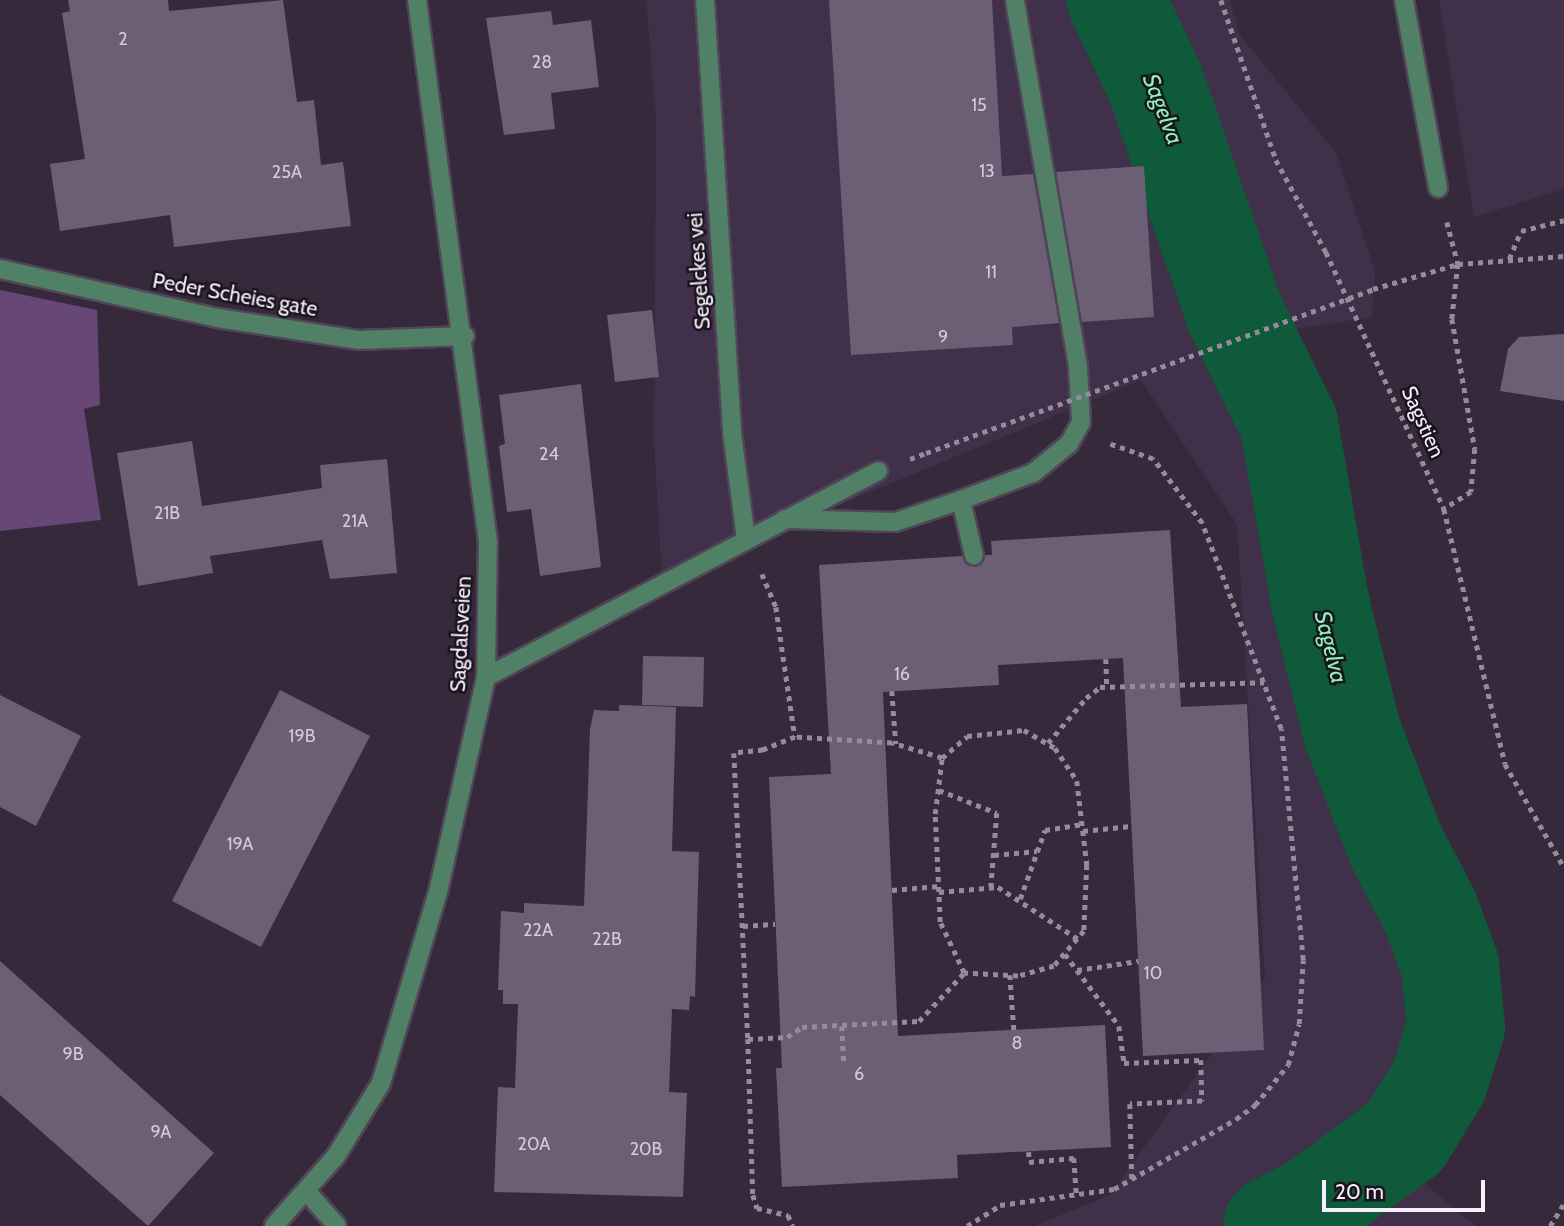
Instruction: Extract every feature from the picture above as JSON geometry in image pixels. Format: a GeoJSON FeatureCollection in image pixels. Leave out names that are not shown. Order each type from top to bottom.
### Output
{"type":"FeatureCollection","features":[{"type":"Feature","properties":{"kind":"street","name":"Sagdalsveien"},"geometry":{"type":"LineString","coordinates":[[274,1226],[307,1192],[336,1156],[382,1083],[438,892],[486,677],[488,542],[465,336],[417,0]]}},
{"type":"Feature","properties":{"kind":"street","name":"Segelckes vei"},"geometry":{"type":"LineString","coordinates":[[705,0],[732,433],[746,539]]}},
{"type":"Feature","properties":{"kind":"street"},"geometry":{"type":"LineString","coordinates":[[785,519],[895,522],[1033,472],[1069,444],[1081,422],[1078,366],[1015,0]]}},
{"type":"Feature","properties":{"kind":"street"},"geometry":{"type":"LineString","coordinates":[[1404,0],[1438,188]]}},
{"type":"Feature","properties":{"kind":"street","name":"Peder Scheies gate"},"geometry":{"type":"LineString","coordinates":[[0,269],[218,318],[359,340],[465,336]]}},
{"type":"Feature","properties":{"kind":"street"},"geometry":{"type":"LineString","coordinates":[[486,677],[878,471]]}},
{"type":"Feature","properties":{"kind":"street"},"geometry":{"type":"LineString","coordinates":[[961,500],[974,556]]}},
{"type":"Feature","properties":{"kind":"street"},"geometry":{"type":"LineString","coordinates":[[307,1192],[337,1226]]}},
{"type":"Feature","properties":{"kind":"path","name":"Sagstien"},"geometry":{"type":"LineString","coordinates":[[1220,0],[1276,160],[1326,252],[1444,509],[1505,764],[1564,867]]}},
{"type":"Feature","properties":{"kind":"path"},"geometry":{"type":"LineString","coordinates":[[1509,259],[1521,231],[1564,220]]}},
{"type":"Feature","properties":{"kind":"path"},"geometry":{"type":"LineString","coordinates":[[926,453],[1419,271],[1458,264],[1564,256]]}},
{"type":"Feature","properties":{"kind":"path"},"geometry":{"type":"LineString","coordinates":[[1444,509],[1471,492],[1475,449],[1452,319],[1458,264]]}},
{"type":"Feature","properties":{"kind":"path"},"geometry":{"type":"LineString","coordinates":[[967,1226],[1000,1205],[1077,1197],[1114,1189],[1255,1105],[1288,1065],[1299,1024],[1303,960],[1294,850],[1281,729],[1264,682],[1202,523],[1178,491],[1153,459],[1075,432]]}},
{"type":"Feature","properties":{"kind":"path"},"geometry":{"type":"LineString","coordinates":[[746,539],[776,607],[795,737]]}},
{"type":"Feature","properties":{"kind":"path"},"geometry":{"type":"LineString","coordinates":[[1106,659],[1107,687]]}},
{"type":"Feature","properties":{"kind":"path"},"geometry":{"type":"LineString","coordinates":[[1048,743],[1086,698],[1107,687],[1264,682]]}},
{"type":"Feature","properties":{"kind":"path"},"geometry":{"type":"LineString","coordinates":[[892,691],[896,744]]}},
{"type":"Feature","properties":{"kind":"path"},"geometry":{"type":"LineString","coordinates":[[748,1039],[787,1037],[802,1027],[919,1021],[964,973],[1010,975],[1054,966],[1065,954],[1084,931],[1087,865],[1077,781],[1048,743],[1024,730],[967,736],[942,758],[939,790],[940,922],[964,973]]}},
{"type":"Feature","properties":{"kind":"path"},"geometry":{"type":"LineString","coordinates":[[793,1226],[788,1215],[757,1208],[752,1195],[748,1039],[734,753],[763,750],[795,737],[896,744],[942,758]]}},
{"type":"Feature","properties":{"kind":"path"},"geometry":{"type":"LineString","coordinates":[[939,790],[997,813],[990,887]]}},
{"type":"Feature","properties":{"kind":"path"},"geometry":{"type":"LineString","coordinates":[[1020,899],[1045,830],[1082,824]]}},
{"type":"Feature","properties":{"kind":"path"},"geometry":{"type":"LineString","coordinates":[[1083,831],[1131,826]]}},
{"type":"Feature","properties":{"kind":"path"},"geometry":{"type":"LineString","coordinates":[[993,855],[1037,851]]}},
{"type":"Feature","properties":{"kind":"path"},"geometry":{"type":"LineString","coordinates":[[892,890],[990,887],[1020,899],[1078,939]]}},
{"type":"Feature","properties":{"kind":"path"},"geometry":{"type":"LineString","coordinates":[[743,926],[775,924]]}},
{"type":"Feature","properties":{"kind":"path"},"geometry":{"type":"LineString","coordinates":[[1065,954],[1119,1026],[1124,1063],[1201,1060],[1202,1101],[1130,1104],[1132,1179]]}},
{"type":"Feature","properties":{"kind":"path"},"geometry":{"type":"LineString","coordinates":[[1077,970],[1138,961]]}},
{"type":"Feature","properties":{"kind":"path"},"geometry":{"type":"LineString","coordinates":[[1010,975],[1014,1030]]}},
{"type":"Feature","properties":{"kind":"path"},"geometry":{"type":"LineString","coordinates":[[842,1026],[844,1065]]}},
{"type":"Feature","properties":{"kind":"path"},"geometry":{"type":"LineString","coordinates":[[1029,1152],[1029,1162],[1074,1158],[1077,1197]]}},
{"type":"Feature","properties":{"kind":"path"},"geometry":{"type":"LineString","coordinates":[[1550,1226],[1564,1204]]}},
{"type":"Feature","properties":{"kind":"shaded area"},"geometry":{"type":"Polygon","coordinates":[[[646,0],[1230,0],[1240,35],[1336,153],[1375,271],[1372,317],[1240,338],[1371,795],[1465,1021],[1388,1154],[1476,1226],[1034,1226],[1110,1195],[1265,979],[1237,524],[1141,380],[662,578],[654,444],[656,121],[646,0]]]}},
{"type":"Feature","properties":{"kind":"shaded area"},"geometry":{"type":"Polygon","coordinates":[[[1439,0],[1564,0],[1564,189],[1474,217],[1439,0]]]}},
{"type":"Feature","properties":{"kind":"shaded area"},"geometry":{"type":"Polygon","coordinates":[[[0,290],[97,310],[100,405],[84,409],[101,520],[0,531],[0,290]]]}},
{"type":"Feature","properties":{"kind":"building"},"geometry":{"type":"Polygon","coordinates":[[[68,0],[168,0],[169,11],[283,0],[297,102],[314,100],[321,165],[343,162],[351,226],[174,247],[170,215],[60,231],[50,164],[85,159],[62,13],[70,11],[68,0]]]}},
{"type":"Feature","properties":{"kind":"building"},"geometry":{"type":"Polygon","coordinates":[[[829,0],[992,0],[1002,176],[1033,174],[1059,323],[1012,327],[1013,345],[851,355],[829,0]]]}},
{"type":"Feature","properties":{"kind":"building"},"geometry":{"type":"Polygon","coordinates":[[[551,11],[553,25],[591,20],[599,87],[551,93],[555,129],[504,135],[486,18],[551,11]]]}},
{"type":"Feature","properties":{"kind":"building"},"geometry":{"type":"Polygon","coordinates":[[[1144,166],[1154,317],[1082,322],[1056,172],[1144,166]]]}},
{"type":"Feature","properties":{"kind":"building"},"geometry":{"type":"Polygon","coordinates":[[[652,310],[659,377],[615,382],[607,315],[652,310]]]}},
{"type":"Feature","properties":{"kind":"building"},"geometry":{"type":"Polygon","coordinates":[[[1564,334],[1564,401],[1500,391],[1508,349],[1519,337],[1564,334]]]}},
{"type":"Feature","properties":{"kind":"building"},"geometry":{"type":"Polygon","coordinates":[[[581,384],[601,567],[540,576],[531,509],[507,512],[499,446],[505,444],[499,395],[581,384]]]}},
{"type":"Feature","properties":{"kind":"building"},"geometry":{"type":"Polygon","coordinates":[[[192,441],[202,506],[322,488],[320,465],[387,459],[397,573],[330,579],[322,540],[210,556],[213,573],[138,586],[117,453],[192,441]]]}},
{"type":"Feature","properties":{"kind":"building"},"geometry":{"type":"Polygon","coordinates":[[[1170,530],[1181,707],[1247,704],[1264,1050],[1143,1056],[1123,658],[998,665],[999,685],[883,692],[898,1036],[1105,1025],[1111,1147],[957,1155],[958,1178],[782,1187],[776,1068],[782,1068],[769,777],[831,774],[819,565],[962,556],[966,564],[976,567],[985,555],[992,555],[991,541],[1170,530]]]}},
{"type":"Feature","properties":{"kind":"building"},"geometry":{"type":"Polygon","coordinates":[[[643,656],[704,657],[703,707],[642,705],[643,656]]]}},
{"type":"Feature","properties":{"kind":"building"},"geometry":{"type":"Polygon","coordinates":[[[280,690],[370,736],[261,947],[172,901],[280,690]]]}},
{"type":"Feature","properties":{"kind":"building"},"geometry":{"type":"Polygon","coordinates":[[[0,695],[81,736],[36,826],[0,807],[0,695]]]}},
{"type":"Feature","properties":{"kind":"building"},"geometry":{"type":"Polygon","coordinates":[[[619,705],[676,707],[672,851],[699,852],[695,997],[690,996],[689,1010],[672,1009],[669,1092],[687,1093],[683,1197],[494,1192],[498,1087],[515,1088],[518,1004],[503,1004],[503,990],[498,990],[501,911],[524,913],[524,903],[584,906],[590,729],[594,710],[619,711],[619,705]]]}},
{"type":"Feature","properties":{"kind":"building"},"geometry":{"type":"Polygon","coordinates":[[[0,961],[214,1153],[148,1226],[0,1095],[0,961]]]}},
{"type":"Feature","properties":{"kind":"waterway","name":"Sagelva"},"geometry":{"type":"LineString","coordinates":[[1116,0],[1156,85],[1235,314],[1289,424],[1320,602],[1352,732],[1396,846],[1430,911],[1450,965],[1456,1027],[1439,1081],[1405,1137],[1312,1205],[1272,1226]]}}]}
